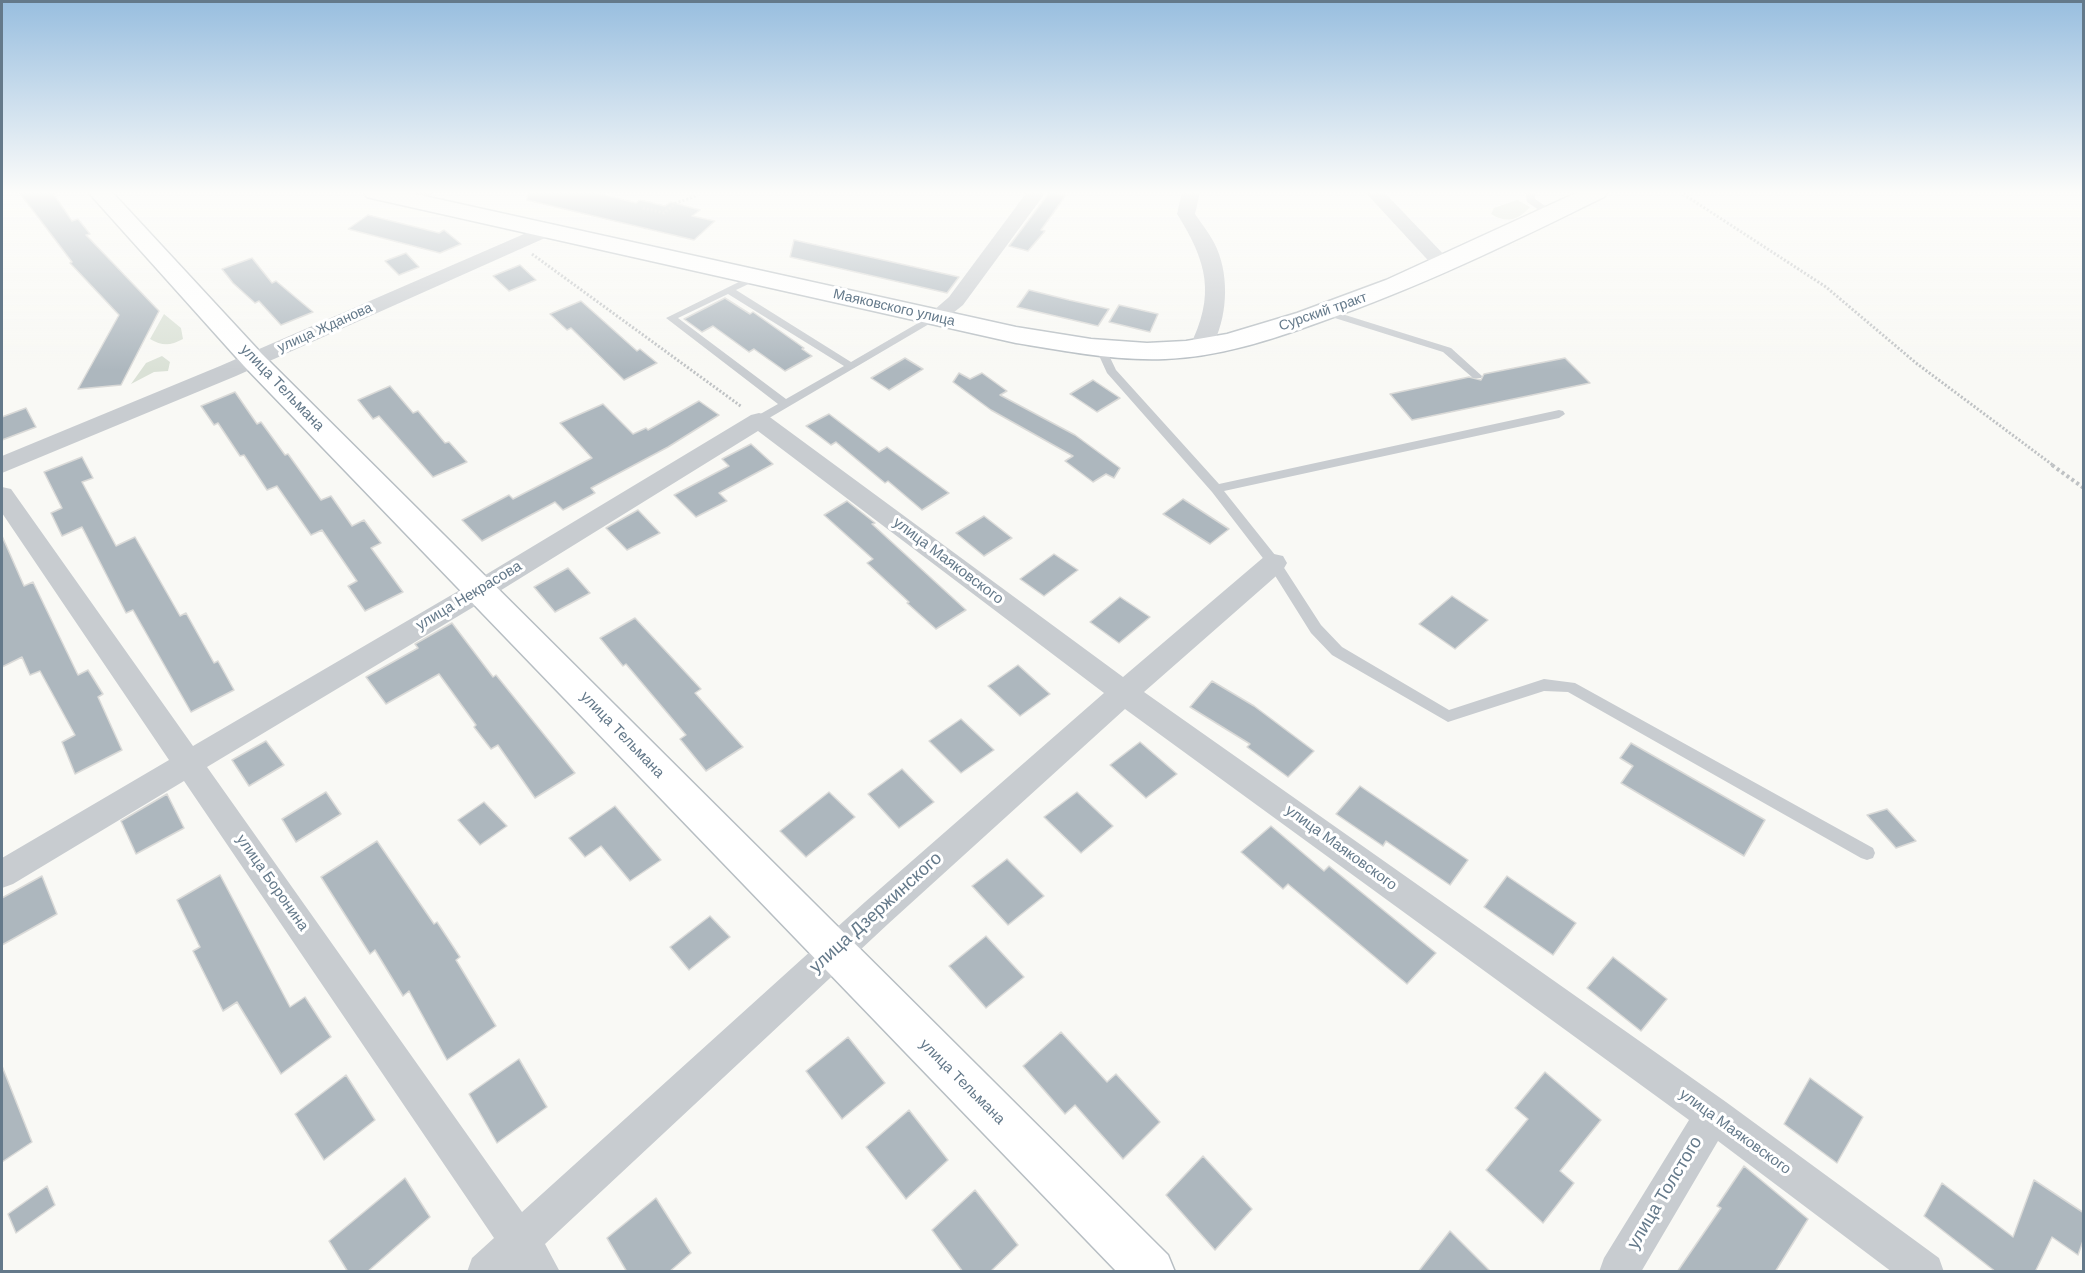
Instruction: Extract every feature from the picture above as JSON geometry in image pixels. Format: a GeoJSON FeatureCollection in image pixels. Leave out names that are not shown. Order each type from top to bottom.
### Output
{"type":"FeatureCollection","features":[{"type":"Feature","properties":{"kind":"street","name":"улица Тельмана"},"geometry":{"type":"LineString","coordinates":[[153,251],[253,360],[1151,1272]]}},
{"type":"Feature","properties":{"kind":"street","name":"улица Жданова"},"geometry":{"type":"LineString","coordinates":[[2,465],[253,360],[500,251]]}},
{"type":"Feature","properties":{"kind":"street","name":"Маяковского улица"},"geometry":{"type":"LineString","coordinates":[[642,251],[936,317],[1101,349]]}},
{"type":"Feature","properties":{"kind":"street"},"geometry":{"type":"LineString","coordinates":[[936,317],[956,302],[993,251]]}},
{"type":"Feature","properties":{"kind":"street"},"geometry":{"type":"LineString","coordinates":[[1200,348],[1210,329],[1215,287],[1208,251]]}},
{"type":"Feature","properties":{"kind":"street"},"geometry":{"type":"LineString","coordinates":[[1430,251],[1444,266]]}},
{"type":"Feature","properties":{"kind":"street","name":"Сурский тракт"},"geometry":{"type":"LineString","coordinates":[[1101,349],[1167,351],[1200,348],[1244,337],[1326,312],[1444,266],[1474,251]]}},
{"type":"Feature","properties":{"kind":"street","name":"улица Некрасова"},"geometry":{"type":"LineString","coordinates":[[2,874],[481,590],[759,420]]}},
{"type":"Feature","properties":{"kind":"street","name":"улица Маяковского"},"geometry":{"type":"LineString","coordinates":[[759,420],[1123,692],[1713,1115],[1925,1272]]}},
{"type":"Feature","properties":{"kind":"street","name":"улица Боронина"},"geometry":{"type":"LineString","coordinates":[[2,495],[541,1272]]}},
{"type":"Feature","properties":{"kind":"street","name":"улица Дзержинского"},"geometry":{"type":"LineString","coordinates":[[486,1272],[833,951],[1123,692],[1274,563]]}},
{"type":"Feature","properties":{"kind":"street","name":"улица Толстого"},"geometry":{"type":"LineString","coordinates":[[1618,1272],[1713,1115]]}},
{"type":"Feature","properties":{"kind":"lane"},"geometry":{"type":"LineString","coordinates":[[755,277],[672,318],[785,404]]}},
{"type":"Feature","properties":{"kind":"lane"},"geometry":{"type":"LineString","coordinates":[[729,290],[852,366]]}},
{"type":"Feature","properties":{"kind":"lane"},"geometry":{"type":"LineString","coordinates":[[1326,312],[1447,351],[1477,376]]}},
{"type":"Feature","properties":{"kind":"lane","name":"улица Некрасова"},"geometry":{"type":"LineString","coordinates":[[759,420],[936,317]]}},
{"type":"Feature","properties":{"kind":"lane"},"geometry":{"type":"LineString","coordinates":[[1101,349],[1110,370],[1216,489],[1274,563],[1316,629],[1337,651],[1448,716],[1544,685],[1570,687],[1867,853]]}},
{"type":"Feature","properties":{"kind":"lane"},"geometry":{"type":"LineString","coordinates":[[1216,489],[1559,414]]}},
{"type":"Feature","properties":{"kind":"path"},"geometry":{"type":"LineString","coordinates":[[527,251],[759,420]]}},
{"type":"Feature","properties":{"kind":"path"},"geometry":{"type":"LineString","coordinates":[[1772,251],[1826,286],[1916,363],[2084,488]]}},
{"type":"Feature","properties":{"kind":"shaded area"},"geometry":{"type":"Polygon","coordinates":[[[164,314],[181,328],[183,339],[166,344],[150,339],[164,314]]]}},
{"type":"Feature","properties":{"kind":"shaded area"},"geometry":{"type":"Polygon","coordinates":[[[162,356],[170,362],[168,371],[154,372],[131,384],[146,363],[162,356]]]}},
{"type":"Feature","properties":{"kind":"building"},"geometry":{"type":"Polygon","coordinates":[[[64,251],[102,251],[159,311],[121,385],[78,389],[119,315],[70,263],[72,262],[64,251]]]}},
{"type":"Feature","properties":{"kind":"building"},"geometry":{"type":"Polygon","coordinates":[[[791,251],[845,251],[959,277],[947,293],[790,257],[791,251]]]}},
{"type":"Feature","properties":{"kind":"building"},"geometry":{"type":"Polygon","coordinates":[[[406,253],[419,267],[399,275],[385,261],[406,253]]]}},
{"type":"Feature","properties":{"kind":"building"},"geometry":{"type":"Polygon","coordinates":[[[252,258],[272,283],[276,281],[313,312],[281,325],[259,301],[255,303],[233,283],[222,269],[252,258]]]}},
{"type":"Feature","properties":{"kind":"building"},"geometry":{"type":"Polygon","coordinates":[[[520,265],[536,280],[509,291],[493,276],[520,265]]]}},
{"type":"Feature","properties":{"kind":"building"},"geometry":{"type":"Polygon","coordinates":[[[1029,290],[1109,309],[1098,326],[1017,307],[1029,290]]]}},
{"type":"Feature","properties":{"kind":"building"},"geometry":{"type":"Polygon","coordinates":[[[725,298],[750,314],[753,312],[812,356],[785,371],[754,349],[749,352],[713,326],[702,332],[684,319],[725,298]]]}},
{"type":"Feature","properties":{"kind":"building"},"geometry":{"type":"Polygon","coordinates":[[[581,301],[637,351],[640,349],[657,363],[624,380],[571,328],[567,330],[550,314],[581,301]]]}},
{"type":"Feature","properties":{"kind":"building"},"geometry":{"type":"Polygon","coordinates":[[[1119,305],[1158,314],[1150,332],[1109,322],[1119,305]]]}},
{"type":"Feature","properties":{"kind":"building"},"geometry":{"type":"Polygon","coordinates":[[[905,358],[923,369],[889,390],[871,378],[905,358]]]}},
{"type":"Feature","properties":{"kind":"building"},"geometry":{"type":"Polygon","coordinates":[[[1565,358],[1590,383],[1412,420],[1390,394],[1469,377],[1481,380],[1484,374],[1565,358]]]}},
{"type":"Feature","properties":{"kind":"building"},"geometry":{"type":"Polygon","coordinates":[[[959,373],[970,379],[982,373],[1007,391],[1000,395],[1075,435],[1120,468],[1114,478],[1106,474],[1093,482],[1065,461],[1073,456],[991,410],[953,382],[959,373]]]}},
{"type":"Feature","properties":{"kind":"building"},"geometry":{"type":"Polygon","coordinates":[[[1093,380],[1120,398],[1097,412],[1070,394],[1093,380]]]}},
{"type":"Feature","properties":{"kind":"building"},"geometry":{"type":"Polygon","coordinates":[[[390,386],[413,413],[418,411],[445,443],[449,442],[467,462],[433,477],[379,416],[373,419],[358,400],[390,386]]]}},
{"type":"Feature","properties":{"kind":"building"},"geometry":{"type":"Polygon","coordinates":[[[235,392],[257,424],[261,422],[285,455],[288,454],[321,500],[331,496],[352,526],[364,520],[381,543],[371,548],[403,592],[365,611],[348,586],[357,581],[322,530],[311,535],[277,486],[267,490],[244,455],[240,456],[218,423],[214,425],[201,406],[235,392]]]}},
{"type":"Feature","properties":{"kind":"building"},"geometry":{"type":"Polygon","coordinates":[[[699,401],[719,415],[668,447],[591,488],[595,493],[563,510],[555,502],[482,541],[462,520],[509,495],[513,499],[592,458],[560,423],[603,404],[633,434],[646,428],[648,430],[699,401]]]}},
{"type":"Feature","properties":{"kind":"building"},"geometry":{"type":"Polygon","coordinates":[[[26,408],[36,427],[2,440],[2,417],[26,408]]]}},
{"type":"Feature","properties":{"kind":"building"},"geometry":{"type":"Polygon","coordinates":[[[829,414],[879,452],[887,447],[949,493],[922,510],[836,442],[831,445],[806,426],[829,414]]]}},
{"type":"Feature","properties":{"kind":"building"},"geometry":{"type":"Polygon","coordinates":[[[751,444],[773,464],[719,493],[727,501],[696,517],[674,495],[729,466],[722,459],[751,444]]]}},
{"type":"Feature","properties":{"kind":"building"},"geometry":{"type":"Polygon","coordinates":[[[82,457],[93,478],[82,482],[116,546],[135,537],[180,616],[186,613],[214,663],[218,661],[234,690],[191,712],[133,610],[126,613],[82,527],[62,536],[51,513],[62,508],[44,472],[82,457]]]}},
{"type":"Feature","properties":{"kind":"building"},"geometry":{"type":"Polygon","coordinates":[[[1183,499],[1229,529],[1210,544],[1163,514],[1183,499]]]}},
{"type":"Feature","properties":{"kind":"building"},"geometry":{"type":"Polygon","coordinates":[[[847,501],[875,523],[872,524],[966,610],[936,629],[907,603],[909,602],[867,563],[873,559],[824,515],[847,501]]]}},
{"type":"Feature","properties":{"kind":"building"},"geometry":{"type":"Polygon","coordinates":[[[638,510],[660,533],[627,550],[606,528],[638,510]]]}},
{"type":"Feature","properties":{"kind":"building"},"geometry":{"type":"Polygon","coordinates":[[[984,516],[1012,538],[984,556],[956,533],[984,516]]]}},
{"type":"Feature","properties":{"kind":"building"},"geometry":{"type":"Polygon","coordinates":[[[2,536],[24,586],[33,582],[78,675],[88,670],[103,694],[98,697],[122,750],[75,774],[62,742],[75,735],[40,671],[30,675],[22,657],[2,667],[2,536]]]}},
{"type":"Feature","properties":{"kind":"building"},"geometry":{"type":"Polygon","coordinates":[[[1054,554],[1078,570],[1044,596],[1020,579],[1054,554]]]}},
{"type":"Feature","properties":{"kind":"building"},"geometry":{"type":"Polygon","coordinates":[[[568,568],[590,593],[555,612],[534,587],[568,568]]]}},
{"type":"Feature","properties":{"kind":"building"},"geometry":{"type":"Polygon","coordinates":[[[1452,596],[1488,620],[1455,649],[1419,624],[1452,596]]]}},
{"type":"Feature","properties":{"kind":"building"},"geometry":{"type":"Polygon","coordinates":[[[1120,597],[1150,617],[1119,643],[1090,622],[1120,597]]]}},
{"type":"Feature","properties":{"kind":"building"},"geometry":{"type":"Polygon","coordinates":[[[635,618],[701,689],[695,693],[743,747],[706,771],[680,739],[686,735],[626,664],[623,666],[600,638],[635,618]]]}},
{"type":"Feature","properties":{"kind":"building"},"geometry":{"type":"Polygon","coordinates":[[[452,623],[493,677],[496,675],[575,773],[535,798],[498,745],[491,749],[439,674],[386,704],[366,677],[418,648],[415,644],[452,623]]]}},
{"type":"Feature","properties":{"kind":"building"},"geometry":{"type":"Polygon","coordinates":[[[1018,665],[1050,694],[1020,716],[988,686],[1018,665]]]}},
{"type":"Feature","properties":{"kind":"building"},"geometry":{"type":"Polygon","coordinates":[[[1212,681],[1254,706],[1314,751],[1288,777],[1247,747],[1250,744],[1190,707],[1212,681]]]}},
{"type":"Feature","properties":{"kind":"building"},"geometry":{"type":"Polygon","coordinates":[[[961,719],[994,750],[961,773],[929,741],[961,719]]]}},
{"type":"Feature","properties":{"kind":"building"},"geometry":{"type":"Polygon","coordinates":[[[266,741],[284,765],[249,786],[232,760],[266,741]]]}},
{"type":"Feature","properties":{"kind":"building"},"geometry":{"type":"Polygon","coordinates":[[[1140,742],[1177,774],[1146,798],[1110,765],[1140,742]]]}},
{"type":"Feature","properties":{"kind":"building"},"geometry":{"type":"Polygon","coordinates":[[[1631,743],[1765,820],[1744,856],[1621,783],[1633,766],[1620,758],[1631,743]]]}},
{"type":"Feature","properties":{"kind":"building"},"geometry":{"type":"Polygon","coordinates":[[[902,769],[934,802],[899,828],[868,794],[902,769]]]}},
{"type":"Feature","properties":{"kind":"building"},"geometry":{"type":"Polygon","coordinates":[[[1360,786],[1468,860],[1450,885],[1386,841],[1383,846],[1336,814],[1360,786]]]}},
{"type":"Feature","properties":{"kind":"building"},"geometry":{"type":"Polygon","coordinates":[[[326,792],[341,814],[296,842],[282,819],[326,792]]]}},
{"type":"Feature","properties":{"kind":"building"},"geometry":{"type":"Polygon","coordinates":[[[829,792],[855,817],[806,857],[780,831],[829,792]]]}},
{"type":"Feature","properties":{"kind":"building"},"geometry":{"type":"Polygon","coordinates":[[[1077,792],[1113,826],[1081,853],[1044,817],[1077,792]]]}},
{"type":"Feature","properties":{"kind":"building"},"geometry":{"type":"Polygon","coordinates":[[[167,794],[184,828],[136,854],[121,821],[167,794]]]}},
{"type":"Feature","properties":{"kind":"building"},"geometry":{"type":"Polygon","coordinates":[[[484,802],[507,826],[480,845],[458,820],[484,802]]]}},
{"type":"Feature","properties":{"kind":"building"},"geometry":{"type":"Polygon","coordinates":[[[615,806],[661,860],[630,881],[601,846],[585,857],[569,838],[615,806]]]}},
{"type":"Feature","properties":{"kind":"building"},"geometry":{"type":"Polygon","coordinates":[[[1887,809],[1916,841],[1896,848],[1867,815],[1887,809]]]}},
{"type":"Feature","properties":{"kind":"building"},"geometry":{"type":"Polygon","coordinates":[[[1271,826],[1324,871],[1329,866],[1436,953],[1407,984],[1288,884],[1283,889],[1241,852],[1271,826]]]}},
{"type":"Feature","properties":{"kind":"building"},"geometry":{"type":"Polygon","coordinates":[[[377,841],[434,924],[437,922],[460,957],[456,960],[496,1026],[447,1060],[409,991],[403,996],[375,950],[370,954],[321,877],[377,841]]]}},
{"type":"Feature","properties":{"kind":"building"},"geometry":{"type":"Polygon","coordinates":[[[1007,859],[1044,896],[1008,925],[972,886],[1007,859]]]}},
{"type":"Feature","properties":{"kind":"building"},"geometry":{"type":"Polygon","coordinates":[[[220,875],[290,1007],[305,997],[331,1037],[281,1074],[237,1002],[223,1011],[193,951],[200,947],[177,900],[220,875]]]}},
{"type":"Feature","properties":{"kind":"building"},"geometry":{"type":"Polygon","coordinates":[[[42,876],[57,914],[2,945],[2,898],[42,876]]]}},
{"type":"Feature","properties":{"kind":"building"},"geometry":{"type":"Polygon","coordinates":[[[1507,876],[1576,923],[1553,955],[1484,907],[1507,876]]]}},
{"type":"Feature","properties":{"kind":"building"},"geometry":{"type":"Polygon","coordinates":[[[710,916],[730,937],[689,970],[670,947],[710,916]]]}},
{"type":"Feature","properties":{"kind":"building"},"geometry":{"type":"Polygon","coordinates":[[[986,936],[1024,977],[986,1008],[949,966],[986,936]]]}},
{"type":"Feature","properties":{"kind":"building"},"geometry":{"type":"Polygon","coordinates":[[[1613,957],[1667,999],[1641,1031],[1587,988],[1613,957]]]}},
{"type":"Feature","properties":{"kind":"building"},"geometry":{"type":"Polygon","coordinates":[[[1061,1032],[1107,1082],[1116,1074],[1160,1122],[1123,1159],[1075,1105],[1065,1114],[1023,1066],[1061,1032]]]}},
{"type":"Feature","properties":{"kind":"building"},"geometry":{"type":"Polygon","coordinates":[[[848,1037],[885,1083],[842,1119],[806,1071],[848,1037]]]}},
{"type":"Feature","properties":{"kind":"building"},"geometry":{"type":"Polygon","coordinates":[[[519,1059],[547,1107],[497,1143],[469,1094],[519,1059]]]}},
{"type":"Feature","properties":{"kind":"building"},"geometry":{"type":"Polygon","coordinates":[[[2,1066],[32,1142],[2,1162],[2,1066]]]}},
{"type":"Feature","properties":{"kind":"building"},"geometry":{"type":"Polygon","coordinates":[[[1545,1072],[1601,1120],[1560,1171],[1574,1183],[1543,1223],[1486,1170],[1528,1119],[1515,1108],[1545,1072]]]}},
{"type":"Feature","properties":{"kind":"building"},"geometry":{"type":"Polygon","coordinates":[[[346,1075],[375,1120],[324,1160],[295,1114],[346,1075]]]}},
{"type":"Feature","properties":{"kind":"building"},"geometry":{"type":"Polygon","coordinates":[[[1810,1078],[1863,1117],[1837,1163],[1784,1124],[1810,1078]]]}},
{"type":"Feature","properties":{"kind":"building"},"geometry":{"type":"Polygon","coordinates":[[[909,1110],[948,1160],[906,1199],[866,1147],[909,1110]]]}},
{"type":"Feature","properties":{"kind":"building"},"geometry":{"type":"Polygon","coordinates":[[[1203,1156],[1252,1209],[1215,1250],[1166,1195],[1203,1156]]]}},
{"type":"Feature","properties":{"kind":"building"},"geometry":{"type":"Polygon","coordinates":[[[1744,1166],[1808,1219],[1775,1272],[1677,1272],[1721,1208],[1717,1206],[1744,1166]]]}},
{"type":"Feature","properties":{"kind":"building"},"geometry":{"type":"Polygon","coordinates":[[[405,1178],[430,1217],[367,1272],[348,1272],[329,1241],[405,1178]]]}},
{"type":"Feature","properties":{"kind":"building"},"geometry":{"type":"Polygon","coordinates":[[[2034,1180],[2084,1213],[2084,1238],[2078,1255],[2052,1237],[2035,1272],[1996,1272],[1924,1216],[1942,1183],[2013,1237],[2034,1180]]]}},
{"type":"Feature","properties":{"kind":"building"},"geometry":{"type":"Polygon","coordinates":[[[47,1186],[55,1205],[16,1233],[8,1214],[47,1186]]]}},
{"type":"Feature","properties":{"kind":"building"},"geometry":{"type":"Polygon","coordinates":[[[975,1190],[1018,1245],[990,1272],[963,1272],[932,1230],[975,1190]]]}},
{"type":"Feature","properties":{"kind":"building"},"geometry":{"type":"Polygon","coordinates":[[[656,1198],[691,1253],[669,1272],[627,1272],[607,1238],[656,1198]]]}},
{"type":"Feature","properties":{"kind":"building"},"geometry":{"type":"Polygon","coordinates":[[[1450,1231],[1491,1272],[1418,1272],[1450,1231]]]}}]}
